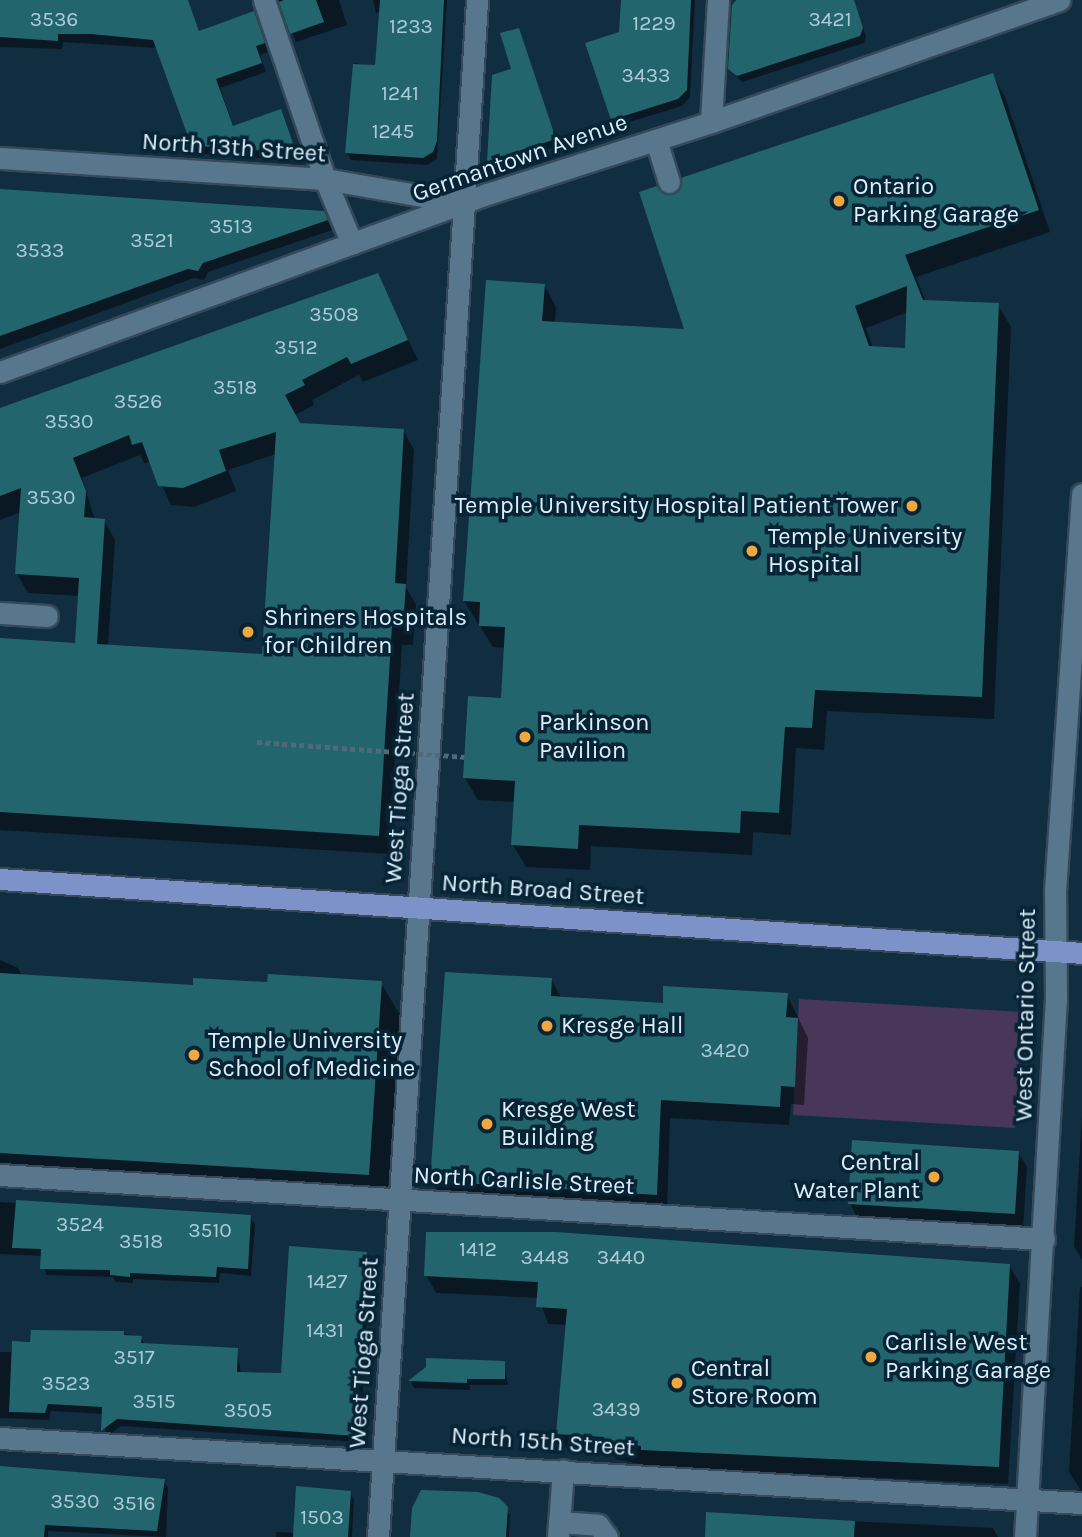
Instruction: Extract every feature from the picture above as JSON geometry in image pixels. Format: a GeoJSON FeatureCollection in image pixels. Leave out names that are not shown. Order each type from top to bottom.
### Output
{"type":"FeatureCollection","features":[{"type":"Feature","properties":{"kind":"main road","name":"North Broad Street"},"geometry":{"type":"LineString","coordinates":[[0,879],[1082,953]]}},
{"type":"Feature","properties":{"kind":"street"},"geometry":{"type":"LineString","coordinates":[[264,0],[325,179],[352,244]]}},
{"type":"Feature","properties":{"kind":"street","name":"West Tioga Street"},"geometry":{"type":"LineString","coordinates":[[378,1537],[402,1200],[418,906],[477,0]]}},
{"type":"Feature","properties":{"kind":"street"},"geometry":{"type":"LineString","coordinates":[[711,122],[718,0]]}},
{"type":"Feature","properties":{"kind":"street","name":"Germantown Avenue"},"geometry":{"type":"LineString","coordinates":[[0,372],[464,203],[711,122],[1059,0]]}},
{"type":"Feature","properties":{"kind":"street"},"geometry":{"type":"LineString","coordinates":[[656,140],[668,182]]}},
{"type":"Feature","properties":{"kind":"street","name":"North 13th Street"},"geometry":{"type":"LineString","coordinates":[[0,158],[325,179],[464,203]]}},
{"type":"Feature","properties":{"kind":"street","name":"West Ontario Street"},"geometry":{"type":"LineString","coordinates":[[1025,1537],[1044,1239],[1056,951],[1055,891],[1076,679],[1082,494]]}},
{"type":"Feature","properties":{"kind":"street"},"geometry":{"type":"LineString","coordinates":[[0,613],[47,616]]}},
{"type":"Feature","properties":{"kind":"street","name":"North Carlisle Street"},"geometry":{"type":"LineString","coordinates":[[0,1175],[1044,1239]]}},
{"type":"Feature","properties":{"kind":"street","name":"North 15th Street"},"geometry":{"type":"LineString","coordinates":[[0,1438],[1082,1503]]}},
{"type":"Feature","properties":{"kind":"street"},"geometry":{"type":"LineString","coordinates":[[563,1470],[559,1529],[598,1525],[607,1537]]}},
{"type":"Feature","properties":{"kind":"path"},"geometry":{"type":"LineString","coordinates":[[257,742],[464,757]]}},
{"type":"Feature","properties":{"kind":"shaded area"},"geometry":{"type":"Polygon","coordinates":[[[799,999],[1022,1012],[1015,1128],[793,1115],[799,999]]]}},
{"type":"Feature","properties":{"kind":"building"},"geometry":{"type":"Polygon","coordinates":[[[0,0],[188,0],[199,31],[254,11],[265,43],[256,46],[262,63],[216,79],[233,126],[281,109],[293,143],[283,152],[182,145],[190,142],[153,40],[91,34],[58,34],[58,41],[0,37],[0,0]]]}},
{"type":"Feature","properties":{"kind":"building"},"geometry":{"type":"Polygon","coordinates":[[[316,0],[324,22],[290,34],[279,2],[316,0]]]}},
{"type":"Feature","properties":{"kind":"building"},"geometry":{"type":"Polygon","coordinates":[[[380,0],[444,0],[437,141],[433,152],[423,158],[345,153],[353,64],[375,65],[380,0]]]}},
{"type":"Feature","properties":{"kind":"building"},"geometry":{"type":"Polygon","coordinates":[[[621,0],[691,0],[687,90],[678,99],[611,120],[585,43],[619,32],[621,0]]]}},
{"type":"Feature","properties":{"kind":"building"},"geometry":{"type":"Polygon","coordinates":[[[736,0],[854,0],[863,28],[860,36],[737,76],[728,69],[732,5],[736,0]]]}},
{"type":"Feature","properties":{"kind":"building"},"geometry":{"type":"Polygon","coordinates":[[[519,28],[556,139],[487,162],[492,75],[511,69],[500,33],[519,28]]]}},
{"type":"Feature","properties":{"kind":"building","name":"Temple University Hospital"},"geometry":{"type":"Polygon","coordinates":[[[993,73],[1039,210],[905,255],[923,300],[999,303],[982,697],[815,690],[812,728],[785,727],[779,813],[741,811],[740,833],[579,825],[578,849],[511,845],[515,781],[463,778],[468,696],[501,698],[505,627],[479,626],[480,602],[463,601],[486,280],[545,284],[542,321],[684,329],[639,192],[657,186],[665,195],[674,194],[682,186],[681,178],[993,73]],[[907,286],[855,306],[869,346],[905,348],[907,286]]]}},
{"type":"Feature","properties":{"kind":"building"},"geometry":{"type":"Polygon","coordinates":[[[0,189],[324,211],[328,220],[203,263],[198,271],[188,269],[0,336],[0,189]]]}},
{"type":"Feature","properties":{"kind":"building","name":"Shriners Hospitals for Children"},"geometry":{"type":"Polygon","coordinates":[[[378,273],[408,340],[351,364],[347,357],[302,380],[305,385],[285,395],[300,423],[404,429],[395,583],[406,584],[403,627],[392,626],[379,836],[0,812],[0,638],[75,643],[79,578],[15,574],[21,488],[0,496],[0,408],[378,273]],[[276,432],[219,450],[226,471],[183,488],[158,486],[142,442],[132,445],[129,435],[73,458],[86,491],[84,517],[105,519],[97,644],[262,654],[276,432]]]}},
{"type":"Feature","properties":{"kind":"building"},"geometry":{"type":"Polygon","coordinates":[[[445,972],[552,978],[551,996],[663,1003],[663,986],[788,993],[786,1017],[798,1018],[795,1087],[781,1086],[780,1107],[661,1100],[657,1195],[430,1181],[445,972]]]}},
{"type":"Feature","properties":{"kind":"building","name":"Temple University School of Medicine"},"geometry":{"type":"Polygon","coordinates":[[[0,973],[193,985],[193,978],[267,982],[268,974],[382,981],[369,1175],[0,1153],[0,973]]]}},
{"type":"Feature","properties":{"kind":"building","name":"Central Water Plant"},"geometry":{"type":"Polygon","coordinates":[[[852,1140],[1019,1151],[1015,1214],[848,1204],[852,1140]]]}},
{"type":"Feature","properties":{"kind":"building"},"geometry":{"type":"Polygon","coordinates":[[[16,1200],[251,1215],[248,1269],[217,1267],[216,1277],[130,1273],[130,1277],[110,1275],[110,1270],[40,1269],[41,1249],[12,1248],[16,1200]]]}},
{"type":"Feature","properties":{"kind":"building"},"geometry":{"type":"Polygon","coordinates":[[[426,1232],[556,1232],[1010,1264],[999,1467],[641,1450],[641,1446],[604,1441],[604,1437],[556,1434],[567,1309],[536,1307],[538,1282],[424,1276],[426,1232]]]}},
{"type":"Feature","properties":{"kind":"building"},"geometry":{"type":"Polygon","coordinates":[[[289,1246],[367,1252],[356,1436],[117,1419],[101,1431],[102,1407],[48,1404],[45,1413],[9,1412],[12,1341],[30,1342],[31,1330],[124,1331],[124,1335],[142,1336],[141,1343],[238,1348],[237,1372],[281,1373],[289,1246]]]}},
{"type":"Feature","properties":{"kind":"building"},"geometry":{"type":"Polygon","coordinates":[[[426,1358],[505,1361],[505,1379],[467,1379],[467,1383],[408,1381],[426,1367],[426,1358]]]}},
{"type":"Feature","properties":{"kind":"building"},"geometry":{"type":"Polygon","coordinates":[[[0,1466],[165,1479],[157,1531],[45,1525],[44,1537],[0,1537],[0,1466]]]}},
{"type":"Feature","properties":{"kind":"building"},"geometry":{"type":"Polygon","coordinates":[[[296,1486],[351,1491],[348,1537],[293,1537],[296,1486]]]}},
{"type":"Feature","properties":{"kind":"building"},"geometry":{"type":"Polygon","coordinates":[[[421,1490],[478,1492],[499,1498],[508,1507],[506,1537],[410,1537],[412,1508],[421,1490]]]}},
{"type":"Feature","properties":{"kind":"building"},"geometry":{"type":"Polygon","coordinates":[[[706,1512],[855,1521],[854,1537],[705,1537],[706,1512]]]}},
{"type":"Feature","properties":{"kind":"place","name":"Ontario Parking Garage"},"geometry":{"type":"Point","coordinates":[839,201]}},
{"type":"Feature","properties":{"kind":"place","name":"Temple University Hospital Patient Tower"},"geometry":{"type":"Point","coordinates":[912,506]}},
{"type":"Feature","properties":{"kind":"place","name":"Temple University Hospital"},"geometry":{"type":"Point","coordinates":[752,551]}},
{"type":"Feature","properties":{"kind":"place","name":"Shriners Hospitals for Children"},"geometry":{"type":"Point","coordinates":[248,632]}},
{"type":"Feature","properties":{"kind":"place","name":"Parkinson Pavilion"},"geometry":{"type":"Point","coordinates":[525,737]}},
{"type":"Feature","properties":{"kind":"place","name":"Kresge Hall"},"geometry":{"type":"Point","coordinates":[547,1026]}},
{"type":"Feature","properties":{"kind":"place","name":"Temple University School of Medicine"},"geometry":{"type":"Point","coordinates":[194,1055]}},
{"type":"Feature","properties":{"kind":"place","name":"Kresge West Building"},"geometry":{"type":"Point","coordinates":[487,1124]}},
{"type":"Feature","properties":{"kind":"place","name":"Central Water Plant"},"geometry":{"type":"Point","coordinates":[934,1177]}},
{"type":"Feature","properties":{"kind":"place","name":"Carlisle West Parking Garage"},"geometry":{"type":"Point","coordinates":[871,1357]}},
{"type":"Feature","properties":{"kind":"place","name":"Central Store Room"},"geometry":{"type":"Point","coordinates":[677,1383]}}]}
